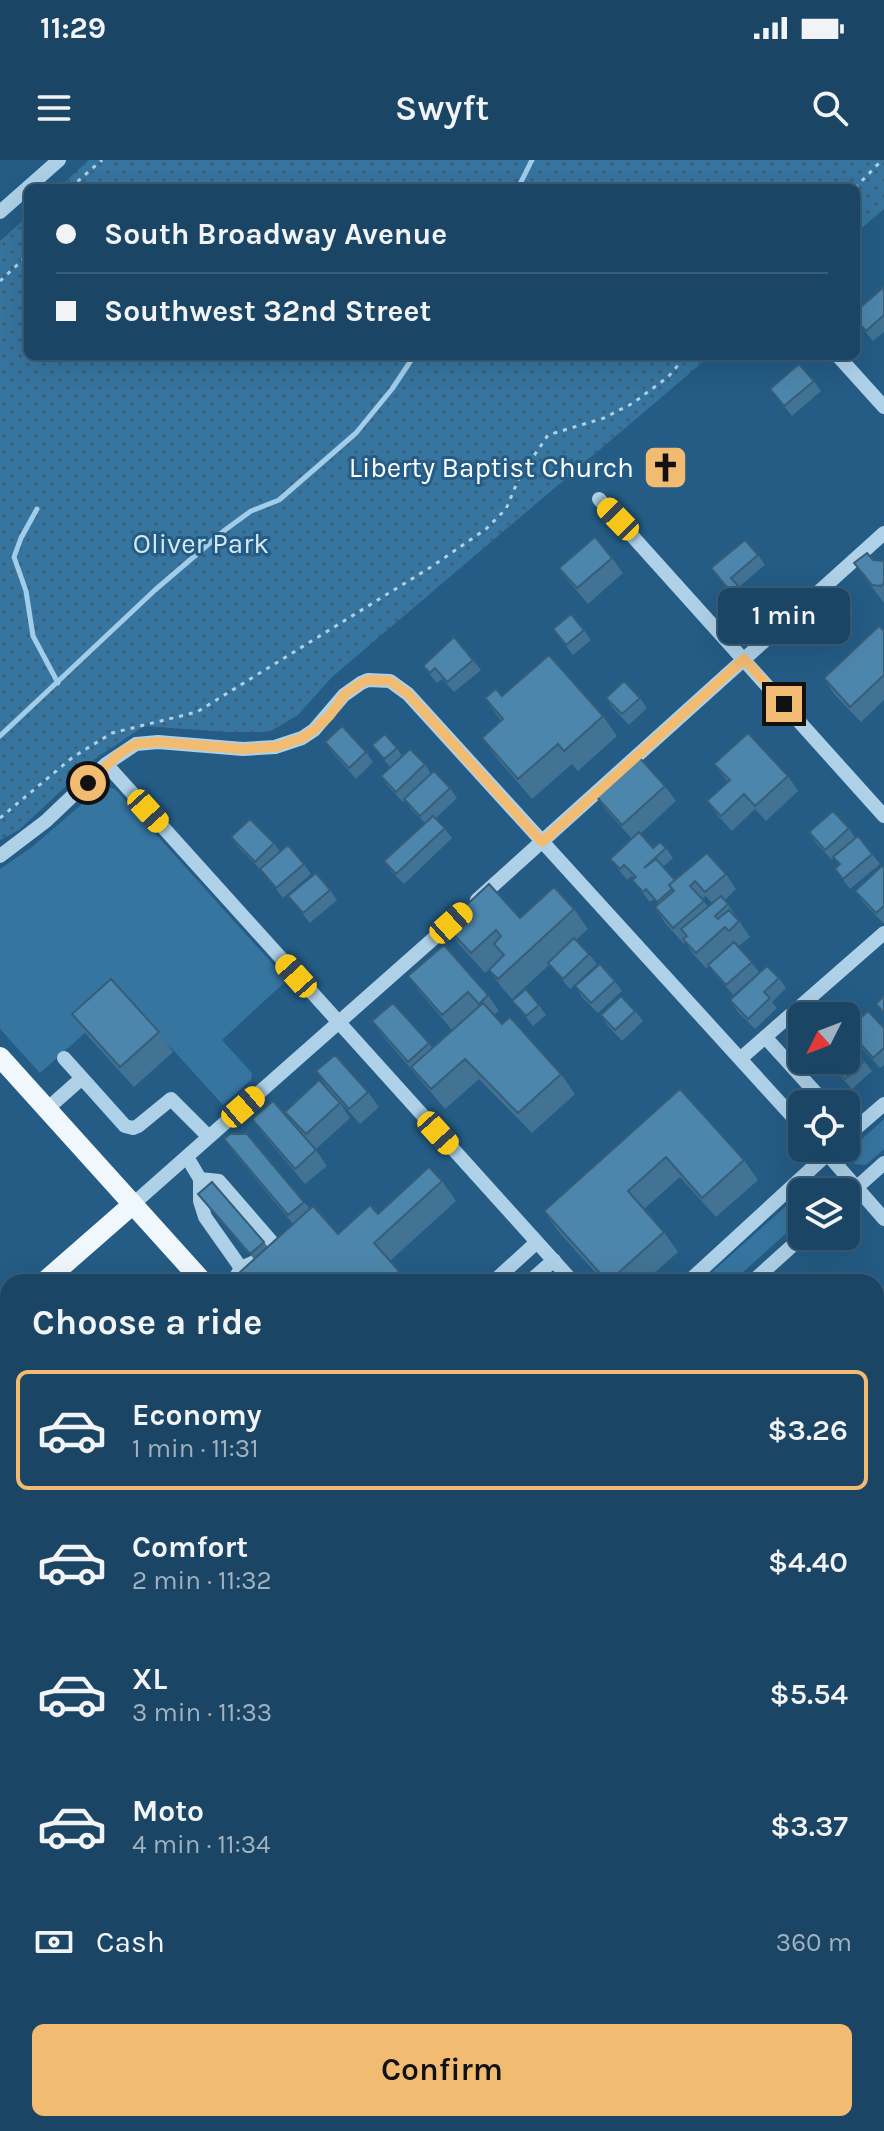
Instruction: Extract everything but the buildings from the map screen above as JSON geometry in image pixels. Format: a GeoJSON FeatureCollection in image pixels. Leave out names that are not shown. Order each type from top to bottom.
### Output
{"type":"FeatureCollection","features":[{"type":"Feature","properties":{"kind":"main road"},"geometry":{"type":"LineString","coordinates":[[0,1057],[196,1274]]}},
{"type":"Feature","properties":{"kind":"main road"},"geometry":{"type":"LineString","coordinates":[[53,1274],[132,1205]]}},
{"type":"Feature","properties":{"kind":"street"},"geometry":{"type":"LineString","coordinates":[[32,184],[59,160]]}},
{"type":"Feature","properties":{"kind":"street"},"geometry":{"type":"LineString","coordinates":[[0,212],[24,191]]}},
{"type":"Feature","properties":{"kind":"street"},"geometry":{"type":"LineString","coordinates":[[842,360],[884,407]]}},
{"type":"Feature","properties":{"kind":"street"},"geometry":{"type":"LineString","coordinates":[[599,499],[884,816]]}},
{"type":"Feature","properties":{"kind":"street"},"geometry":{"type":"LineString","coordinates":[[132,1205],[339,1024],[882,537]]}},
{"type":"Feature","properties":{"kind":"street"},"geometry":{"type":"LineString","coordinates":[[0,856],[46,821],[106,764],[129,747],[148,742],[243,749],[287,745],[314,730],[355,685],[377,680],[397,684],[788,1112]]}},
{"type":"Feature","properties":{"kind":"street"},"geometry":{"type":"LineString","coordinates":[[106,764],[566,1274]]}},
{"type":"Feature","properties":{"kind":"street"},"geometry":{"type":"LineString","coordinates":[[740,1059],[884,933]]}},
{"type":"Feature","properties":{"kind":"street"},"geometry":{"type":"LineString","coordinates":[[765,1037],[813,1090]]}},
{"type":"Feature","properties":{"kind":"street"},"geometry":{"type":"LineString","coordinates":[[64,1058],[125,1126],[138,1126],[171,1099],[209,1137]]}},
{"type":"Feature","properties":{"kind":"street"},"geometry":{"type":"LineString","coordinates":[[47,1109],[82,1078]]}},
{"type":"Feature","properties":{"kind":"street"},"geometry":{"type":"LineString","coordinates":[[860,1123],[884,1104]]}},
{"type":"Feature","properties":{"kind":"street"},"geometry":{"type":"LineString","coordinates":[[187,1157],[200,1179],[200,1201],[205,1217],[241,1268]]}},
{"type":"Feature","properties":{"kind":"street"},"geometry":{"type":"LineString","coordinates":[[696,1274],[814,1162]]}},
{"type":"Feature","properties":{"kind":"street"},"geometry":{"type":"LineString","coordinates":[[860,1185],[884,1163]]}},
{"type":"Feature","properties":{"kind":"street"},"geometry":{"type":"LineString","coordinates":[[200,1179],[219,1181],[271,1241],[273,1248],[266,1257],[241,1268],[238,1274]]}},
{"type":"Feature","properties":{"kind":"street"},"geometry":{"type":"LineString","coordinates":[[860,1200],[884,1219]]}},
{"type":"Feature","properties":{"kind":"street"},"geometry":{"type":"LineString","coordinates":[[502,1274],[537,1242]]}},
{"type":"Feature","properties":{"kind":"street"},"geometry":{"type":"LineString","coordinates":[[761,1274],[788,1250]]}},
{"type":"Feature","properties":{"kind":"street"},"geometry":{"type":"LineString","coordinates":[[538,1274],[554,1260]]}},
{"type":"Feature","properties":{"kind":"path"},"geometry":{"type":"LineString","coordinates":[[75,184],[102,160]]}},
{"type":"Feature","properties":{"kind":"path"},"geometry":{"type":"LineString","coordinates":[[859,184],[882,160]]}},
{"type":"Feature","properties":{"kind":"path"},"geometry":{"type":"LineString","coordinates":[[0,281],[24,259]]}},
{"type":"Feature","properties":{"kind":"path"},"geometry":{"type":"LineString","coordinates":[[0,818],[73,757],[112,733],[197,712],[431,567],[486,529],[506,509],[519,478],[548,435],[604,418],[633,403],[668,377],[683,360]]}},
{"type":"Feature","properties":{"kind":"green space"},"geometry":{"type":"Polygon","coordinates":[[[89,160],[884,160],[884,209],[860,230],[860,184],[62,184],[89,160]]]}},
{"type":"Feature","properties":{"kind":"green space","name":"Oliver Park"},"geometry":{"type":"Polygon","coordinates":[[[24,220],[24,360],[705,360],[332,677],[298,715],[269,732],[144,726],[95,759],[19,830],[0,840],[0,241],[24,220]]]}},
{"type":"Feature","properties":{"kind":"green space"},"geometry":{"type":"Polygon","coordinates":[[[103,786],[115,789],[287,980],[222,1040],[252,1073],[251,1080],[223,1105],[125,997],[40,1073],[0,1029],[0,869],[32,847],[103,786]]]}},
{"type":"Feature","properties":{"kind":"green space"},"geometry":{"type":"Polygon","coordinates":[[[884,1119],[884,1149],[866,1165],[853,1162],[860,1162],[860,1141],[884,1119]]]}},
{"type":"Feature","properties":{"kind":"green space"},"geometry":{"type":"Polygon","coordinates":[[[788,1204],[788,1232],[741,1274],[710,1274],[788,1204]]]}},
{"type":"Feature","properties":{"kind":"waterway"},"geometry":{"type":"LineString","coordinates":[[520,184],[532,160]]}},
{"type":"Feature","properties":{"kind":"waterway"},"geometry":{"type":"LineString","coordinates":[[0,736],[155,590],[225,530],[251,511],[279,500],[356,433],[411,360]]}},
{"type":"Feature","properties":{"kind":"waterway"},"geometry":{"type":"LineString","coordinates":[[37,509],[14,557],[26,591],[33,636],[58,683]]}},
{"type":"Feature","properties":{"kind":"place","name":"Liberty Baptist Church"},"geometry":{"type":"Point","coordinates":[665,467]}},
{"type":"Feature","properties":{"kind":"route"},"geometry":{"type":"LineString","coordinates":[[88,783],[106,764],[136,744],[158,742],[243,749],[287,745],[314,730],[355,685],[368,680],[390,681],[408,694],[542,842],[744,659],[784,704]]}}]}
